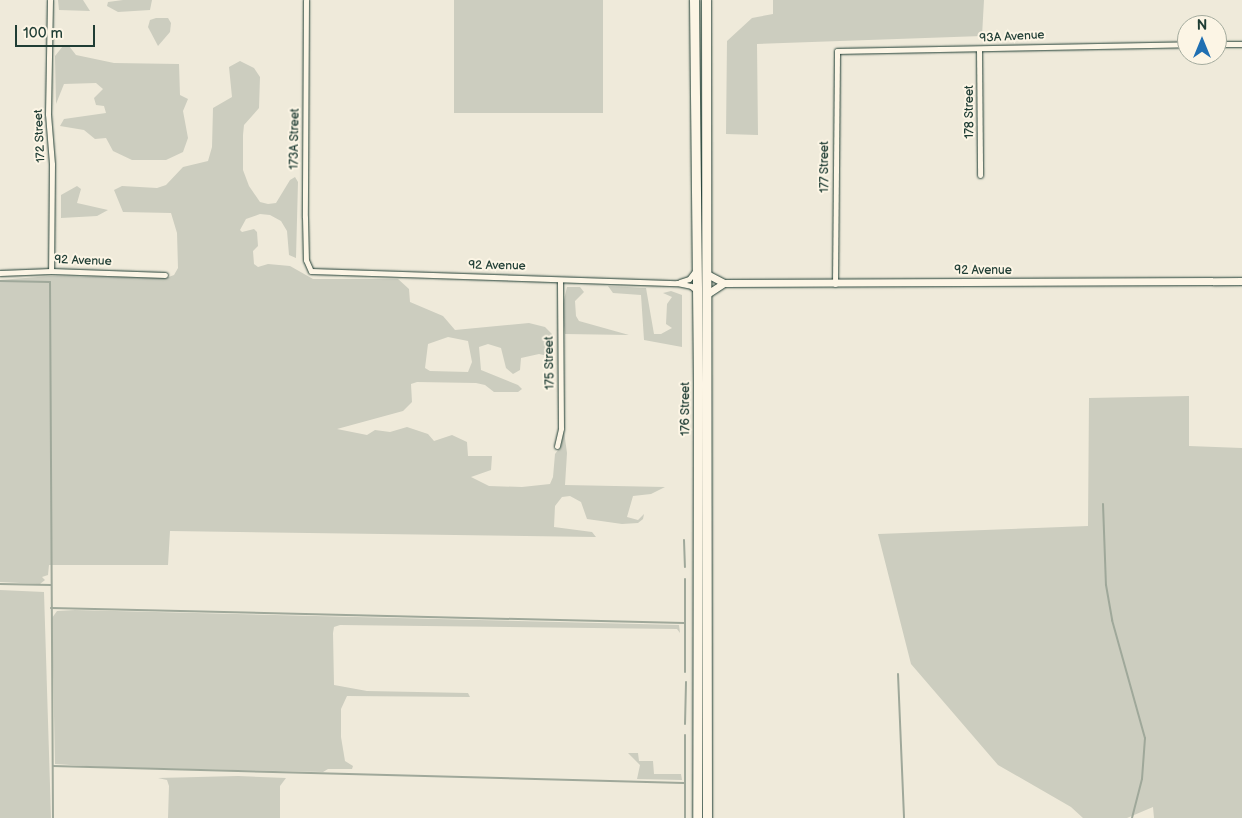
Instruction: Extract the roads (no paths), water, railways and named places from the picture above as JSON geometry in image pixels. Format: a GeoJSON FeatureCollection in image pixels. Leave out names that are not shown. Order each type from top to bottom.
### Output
{"type":"FeatureCollection","features":[{"type":"Feature","properties":{"kind":"highway","name":"176 Street"},"geometry":{"type":"LineString","coordinates":[[694,0],[698,268],[703,293],[707,818]]}},
{"type":"Feature","properties":{"kind":"highway","name":"176 Street"},"geometry":{"type":"LineString","coordinates":[[697,818],[703,293],[707,274],[706,0]]}},
{"type":"Feature","properties":{"kind":"street","name":"172 Street"},"geometry":{"type":"LineString","coordinates":[[50,0],[48,114],[52,164],[51,271]]}},
{"type":"Feature","properties":{"kind":"street","name":"173A Street"},"geometry":{"type":"LineString","coordinates":[[306,0],[306,260],[308,268],[316,274]]}},
{"type":"Feature","properties":{"kind":"street","name":"93A Avenue"},"geometry":{"type":"LineString","coordinates":[[837,51],[1177,44]]}},
{"type":"Feature","properties":{"kind":"street"},"geometry":{"type":"LineString","coordinates":[[1227,44],[1242,44]]}},
{"type":"Feature","properties":{"kind":"street","name":"178 Street"},"geometry":{"type":"LineString","coordinates":[[979,49],[980,175]]}},
{"type":"Feature","properties":{"kind":"street","name":"177 Street"},"geometry":{"type":"LineString","coordinates":[[835,284],[837,51]]}},
{"type":"Feature","properties":{"kind":"street"},"geometry":{"type":"LineString","coordinates":[[677,283],[688,279],[698,268]]}},
{"type":"Feature","properties":{"kind":"street","name":"92 Avenue"},"geometry":{"type":"LineString","coordinates":[[0,273],[51,271],[165,275]]}},
{"type":"Feature","properties":{"kind":"street","name":"92 Avenue"},"geometry":{"type":"LineString","coordinates":[[316,274],[677,283],[691,286],[703,293]]}},
{"type":"Feature","properties":{"kind":"street","name":"92 Avenue"},"geometry":{"type":"LineString","coordinates":[[707,274],[724,283],[1242,281]]}},
{"type":"Feature","properties":{"kind":"street","name":"175 Street"},"geometry":{"type":"LineString","coordinates":[[557,446],[561,428],[560,280]]}},
{"type":"Feature","properties":{"kind":"street"},"geometry":{"type":"LineString","coordinates":[[703,293],[724,283]]}},
{"type":"Feature","properties":{"kind":"waterway"},"geometry":{"type":"LineString","coordinates":[[0,281],[50,282],[53,818]]}},
{"type":"Feature","properties":{"kind":"waterway"},"geometry":{"type":"LineString","coordinates":[[1103,504],[1106,585],[1112,620],[1145,738],[1142,779],[1132,818]]}},
{"type":"Feature","properties":{"kind":"waterway"},"geometry":{"type":"LineString","coordinates":[[684,540],[685,567]]}},
{"type":"Feature","properties":{"kind":"waterway"},"geometry":{"type":"LineString","coordinates":[[685,579],[685,672]]}},
{"type":"Feature","properties":{"kind":"waterway"},"geometry":{"type":"LineString","coordinates":[[0,584],[51,585]]}},
{"type":"Feature","properties":{"kind":"waterway"},"geometry":{"type":"LineString","coordinates":[[51,608],[684,623]]}},
{"type":"Feature","properties":{"kind":"waterway"},"geometry":{"type":"LineString","coordinates":[[898,674],[904,818]]}},
{"type":"Feature","properties":{"kind":"waterway"},"geometry":{"type":"LineString","coordinates":[[685,724],[686,682]]}},
{"type":"Feature","properties":{"kind":"waterway"},"geometry":{"type":"LineString","coordinates":[[685,735],[685,818]]}},
{"type":"Feature","properties":{"kind":"waterway"},"geometry":{"type":"LineString","coordinates":[[53,766],[684,783]]}}]}
